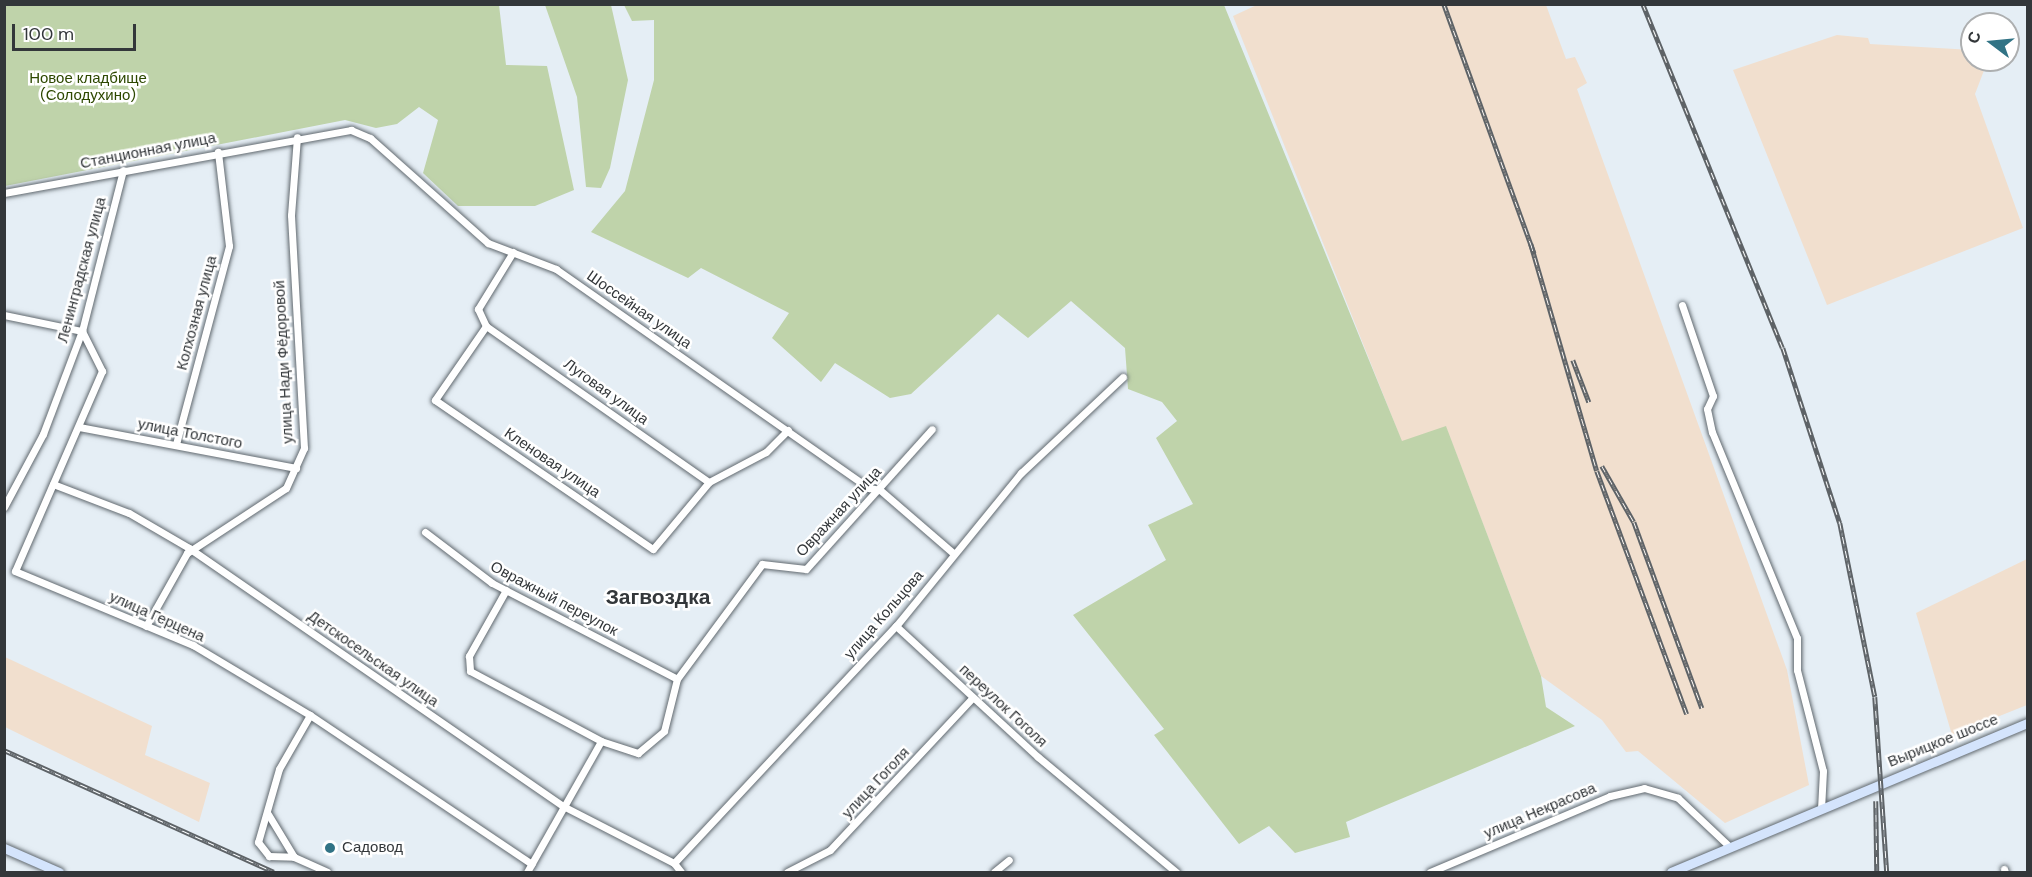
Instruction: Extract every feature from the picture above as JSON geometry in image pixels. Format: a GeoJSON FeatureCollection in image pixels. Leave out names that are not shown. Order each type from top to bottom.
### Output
{"type":"FeatureCollection","features":[{"type":"Feature","properties":{"kind":"main road","name":"Вырицкое шоссе"},"geometry":{"type":"LineString","coordinates":[[1671,873],[1821,807],[2028,723]]}},
{"type":"Feature","properties":{"kind":"main road"},"geometry":{"type":"LineString","coordinates":[[4,848],[59,873]]}},
{"type":"Feature","properties":{"kind":"street","name":"Шоссейная улица"},"geometry":{"type":"LineString","coordinates":[[297,137],[351,129],[370,138],[488,243],[556,269],[869,488],[880,490],[953,553]]}},
{"type":"Feature","properties":{"kind":"street","name":"Станционная улица"},"geometry":{"type":"LineString","coordinates":[[4,193],[297,137]]}},
{"type":"Feature","properties":{"kind":"street","name":"улица Нади Фёдоровой"},"geometry":{"type":"LineString","coordinates":[[146,626],[172,574],[192,550],[286,488],[296,468],[304,439],[291,215],[297,137]]}},
{"type":"Feature","properties":{"kind":"street","name":"Колхозная улица"},"geometry":{"type":"LineString","coordinates":[[176,444],[229,246],[218,152]]}},
{"type":"Feature","properties":{"kind":"street","name":"Ленинградская улица"},"geometry":{"type":"LineString","coordinates":[[4,507],[43,434],[82,332],[123,170]]}},
{"type":"Feature","properties":{"kind":"street"},"geometry":{"type":"LineString","coordinates":[[486,326],[478,309],[513,252]]}},
{"type":"Feature","properties":{"kind":"street"},"geometry":{"type":"LineString","coordinates":[[1682,305],[1713,396],[1707,409],[1712,432],[1797,638],[1797,669],[1823,771],[1821,807]]}},
{"type":"Feature","properties":{"kind":"street"},"geometry":{"type":"LineString","coordinates":[[4,315],[82,332]]}},
{"type":"Feature","properties":{"kind":"street","name":"Кленовая улица"},"geometry":{"type":"LineString","coordinates":[[486,326],[435,400],[653,549],[709,482]]}},
{"type":"Feature","properties":{"kind":"street","name":"Луговая улица"},"geometry":{"type":"LineString","coordinates":[[486,326],[709,482]]}},
{"type":"Feature","properties":{"kind":"street","name":"улица Герцена"},"geometry":{"type":"LineString","coordinates":[[82,332],[102,371],[15,571],[193,645],[310,715],[532,864]]}},
{"type":"Feature","properties":{"kind":"street","name":"улица Кольцова"},"geometry":{"type":"LineString","coordinates":[[674,863],[896,626],[953,553],[1022,473],[1123,376]]}},
{"type":"Feature","properties":{"kind":"street","name":"улица Толстого"},"geometry":{"type":"LineString","coordinates":[[79,427],[296,468]]}},
{"type":"Feature","properties":{"kind":"street","name":"Овражная улица"},"geometry":{"type":"LineString","coordinates":[[601,741],[638,753],[664,731],[677,679],[762,564],[806,569],[880,490],[932,429]]}},
{"type":"Feature","properties":{"kind":"street"},"geometry":{"type":"LineString","coordinates":[[709,482],[766,452],[788,430]]}},
{"type":"Feature","properties":{"kind":"street","name":"Детскосельская улица"},"geometry":{"type":"LineString","coordinates":[[53,484],[129,513],[192,550],[563,806],[674,863]]}},
{"type":"Feature","properties":{"kind":"street","name":"Овражный переулок"},"geometry":{"type":"LineString","coordinates":[[425,532],[506,590],[677,679]]}},
{"type":"Feature","properties":{"kind":"street"},"geometry":{"type":"LineString","coordinates":[[506,590],[469,656],[470,670],[601,741],[527,873]]}},
{"type":"Feature","properties":{"kind":"street","name":"переулок Гоголя"},"geometry":{"type":"LineString","coordinates":[[896,626],[974,698],[1176,873]]}},
{"type":"Feature","properties":{"kind":"street","name":"улица Гоголя"},"geometry":{"type":"LineString","coordinates":[[787,873],[830,849],[974,698]]}},
{"type":"Feature","properties":{"kind":"street"},"geometry":{"type":"LineString","coordinates":[[310,715],[279,769],[268,814],[258,842],[264,853],[294,857],[327,873]]}},
{"type":"Feature","properties":{"kind":"street","name":"улица Некрасова"},"geometry":{"type":"LineString","coordinates":[[1430,873],[1610,796],[1644,788],[1664,790],[1730,847]]}},
{"type":"Feature","properties":{"kind":"street"},"geometry":{"type":"LineString","coordinates":[[268,814],[294,857]]}},
{"type":"Feature","properties":{"kind":"street"},"geometry":{"type":"LineString","coordinates":[[263,828],[274,824]]}},
{"type":"Feature","properties":{"kind":"street"},"geometry":{"type":"LineString","coordinates":[[993,873],[1009,860]]}},
{"type":"Feature","properties":{"kind":"street"},"geometry":{"type":"LineString","coordinates":[[674,863],[681,873]]}},
{"type":"Feature","properties":{"kind":"shaded area"},"geometry":{"type":"Polygon","coordinates":[[[1259,4],[1546,5],[1566,59],[1575,57],[1587,83],[1577,89],[1787,670],[1809,785],[1725,823],[1638,751],[1626,752],[1602,720],[1541,676],[1446,427],[1402,442],[1233,16],[1259,4]]]}},
{"type":"Feature","properties":{"kind":"shaded area"},"geometry":{"type":"Polygon","coordinates":[[[1837,35],[1868,38],[1870,44],[1960,49],[1960,72],[1983,72],[1975,94],[2023,228],[1827,305],[1733,70],[1837,35]]]}},
{"type":"Feature","properties":{"kind":"shaded area"},"geometry":{"type":"Polygon","coordinates":[[[2027,559],[2027,705],[1952,735],[1916,613],[2027,559]]]}},
{"type":"Feature","properties":{"kind":"shaded area"},"geometry":{"type":"Polygon","coordinates":[[[5,657],[152,726],[145,755],[210,783],[199,822],[5,727],[5,657]]]}},
{"type":"Feature","properties":{"kind":"green space","name":"Новое кладбище (Солодухино)"},"geometry":{"type":"Polygon","coordinates":[[[5,5],[499,5],[506,65],[547,66],[574,190],[535,206],[458,206],[423,173],[438,120],[419,107],[397,124],[376,128],[345,120],[5,186],[5,5]]]}},
{"type":"Feature","properties":{"kind":"green space"},"geometry":{"type":"Polygon","coordinates":[[[545,5],[611,5],[628,80],[610,168],[601,188],[586,187],[577,97],[545,5]]]}},
{"type":"Feature","properties":{"kind":"green space"},"geometry":{"type":"Polygon","coordinates":[[[624,5],[1224,5],[1402,441],[1446,426],[1541,676],[1546,707],[1575,726],[1346,822],[1350,837],[1295,853],[1269,826],[1239,844],[1154,735],[1164,729],[1073,615],[1166,560],[1148,525],[1193,504],[1156,438],[1177,421],[1162,402],[1128,389],[1125,348],[1071,301],[1028,338],[998,314],[911,394],[890,398],[835,363],[821,382],[772,338],[789,313],[701,268],[688,278],[591,232],[625,191],[654,80],[654,20],[632,21],[624,5]]]}},
{"type":"Feature","properties":{"kind":"railway"},"geometry":{"type":"LineString","coordinates":[[1444,4],[1534,253]]}},
{"type":"Feature","properties":{"kind":"railway"},"geometry":{"type":"LineString","coordinates":[[1643,4],[1783,348],[1840,523],[1875,697],[1887,872]]}},
{"type":"Feature","properties":{"kind":"railway"},"geometry":{"type":"LineString","coordinates":[[1531,244],[1597,471],[1687,714]]}},
{"type":"Feature","properties":{"kind":"railway"},"geometry":{"type":"LineString","coordinates":[[1573,360],[1589,402]]}},
{"type":"Feature","properties":{"kind":"railway"},"geometry":{"type":"LineString","coordinates":[[1602,466],[1634,522],[1702,708]]}},
{"type":"Feature","properties":{"kind":"railway"},"geometry":{"type":"LineString","coordinates":[[4,750],[274,872]]}},
{"type":"Feature","properties":{"kind":"railway"},"geometry":{"type":"LineString","coordinates":[[1876,801],[1877,872]]}},
{"type":"Feature","properties":{"kind":"place","name":"Садовод"},"geometry":{"type":"Point","coordinates":[330,848]}},
{"type":"Feature","properties":{"kind":"district","name":"Загвоздка"},"geometry":{"type":"Point","coordinates":[658,597]}}]}
